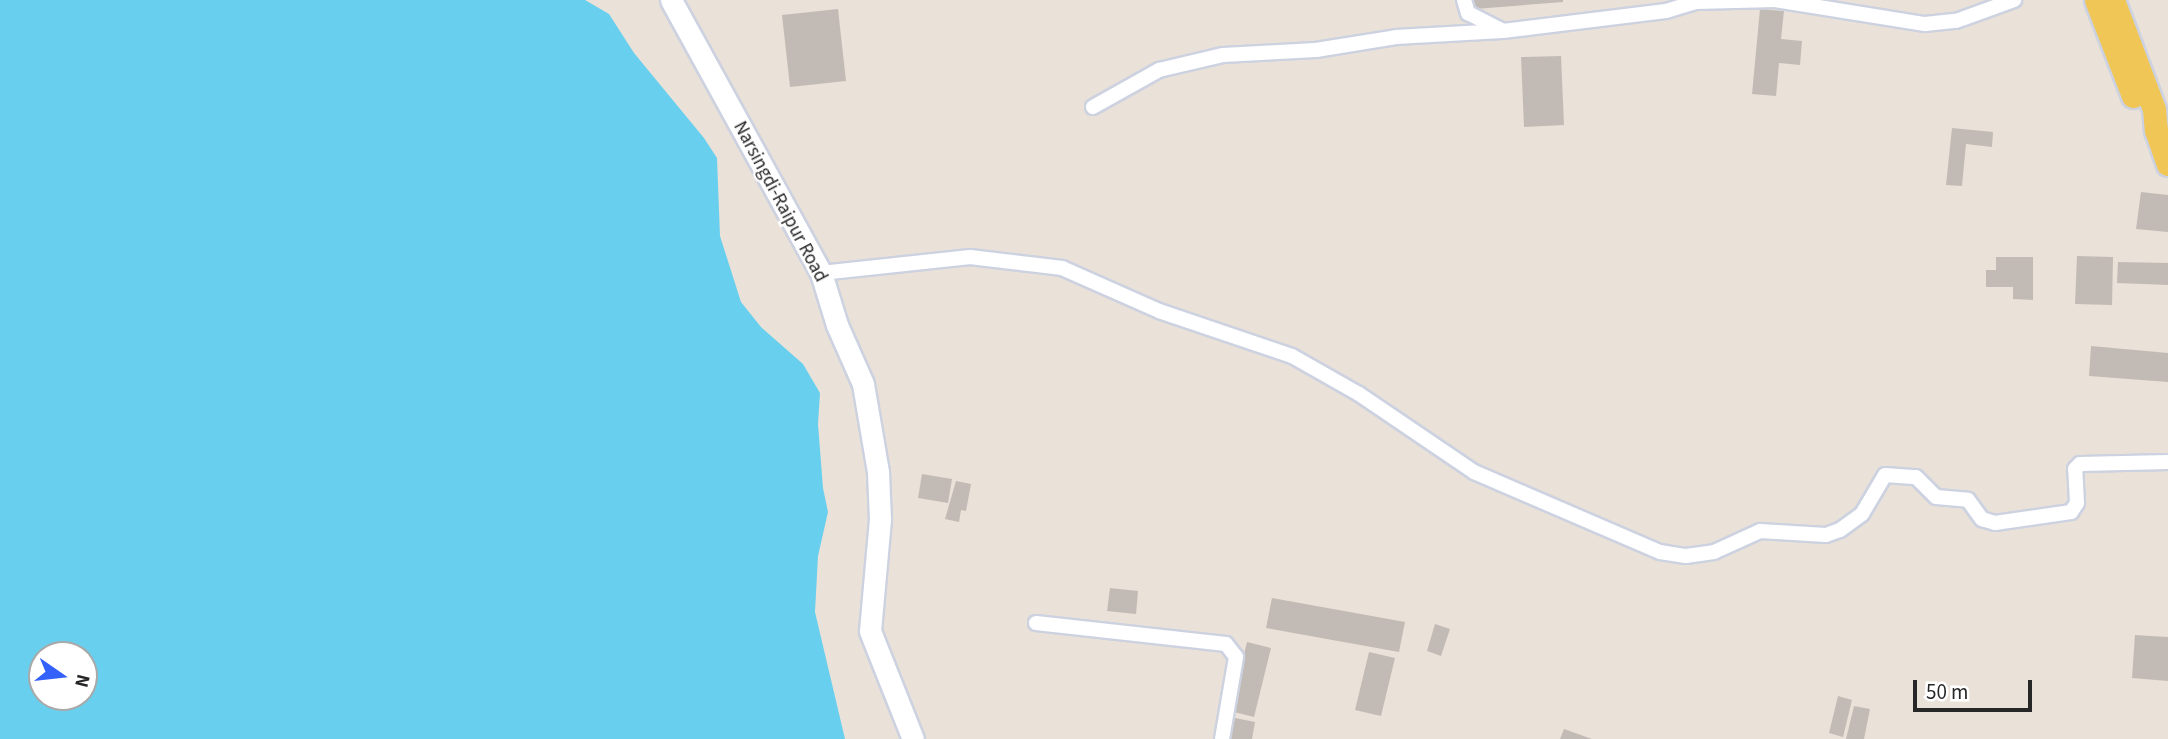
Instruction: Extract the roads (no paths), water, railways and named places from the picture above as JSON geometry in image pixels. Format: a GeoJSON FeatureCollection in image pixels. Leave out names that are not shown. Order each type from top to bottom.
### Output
{"type":"FeatureCollection","features":[{"type":"Feature","properties":{"kind":"main road"},"geometry":{"type":"LineString","coordinates":[[2096,0],[2140,115],[2155,130]]}},
{"type":"Feature","properties":{"kind":"main road"},"geometry":{"type":"LineString","coordinates":[[2113,0],[2154,109],[2155,130],[2168,164]]}},
{"type":"Feature","properties":{"kind":"street","name":"Narsingdi-Raipur Road"},"geometry":{"type":"LineString","coordinates":[[671,0],[821,273],[837,325],[863,384],[878,472],[880,519],[870,631],[913,739]]}},
{"type":"Feature","properties":{"kind":"street"},"geometry":{"type":"LineString","coordinates":[[1464,0],[1468,13],[1503,30]]}},
{"type":"Feature","properties":{"kind":"street"},"geometry":{"type":"LineString","coordinates":[[1093,107],[1159,70],[1223,55],[1316,50],[1396,37],[1503,30],[1642,15],[1695,2],[1775,1],[1925,24],[1956,21],[2014,0]]}},
{"type":"Feature","properties":{"kind":"street"},"geometry":{"type":"LineString","coordinates":[[821,273],[970,257],[1062,268],[1159,312],[1292,356],[1359,394],[1474,472],[1660,552],[1686,556],[1714,552],[1760,531],[1826,535],[1840,530],[1862,514],[1885,475],[1916,477],[1936,496],[1968,500],[1982,519],[1995,523],[2071,512],[2077,503],[2075,469],[2080,464],[2168,462]]}},
{"type":"Feature","properties":{"kind":"street"},"geometry":{"type":"LineString","coordinates":[[1036,624],[1226,644],[1236,657],[1222,739]]}},
{"type":"Feature","properties":{"kind":"water"},"geometry":{"type":"Polygon","coordinates":[[[0,0],[585,0],[609,14],[634,53],[704,138],[717,158],[720,236],[741,302],[761,327],[803,364],[820,393],[818,424],[823,488],[828,512],[818,556],[815,612],[845,739],[0,739],[0,0]]]}}]}
